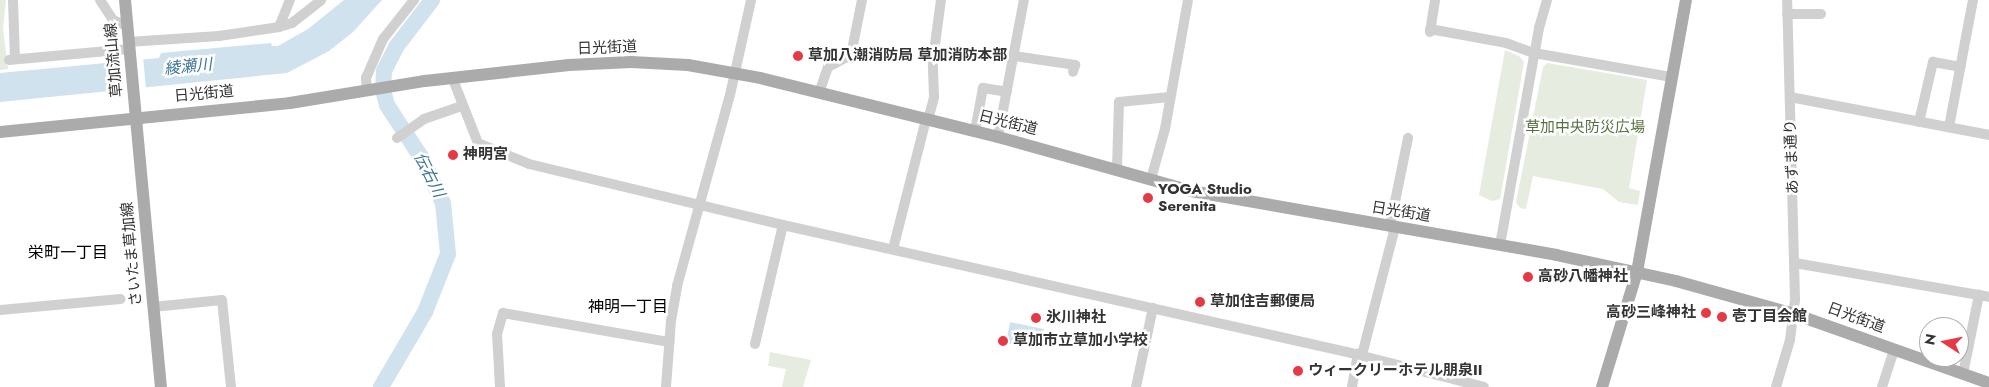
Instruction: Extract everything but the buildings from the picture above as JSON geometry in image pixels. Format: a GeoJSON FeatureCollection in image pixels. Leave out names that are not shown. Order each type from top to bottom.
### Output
{"type":"FeatureCollection","features":[{"type":"Feature","properties":{"kind":"main road","name":"草加流山線"},"geometry":{"type":"LineString","coordinates":[[125,0],[135,118]]}},
{"type":"Feature","properties":{"kind":"main road"},"geometry":{"type":"LineString","coordinates":[[1602,387],[1638,272],[1686,0]]}},
{"type":"Feature","properties":{"kind":"main road","name":"日光街道"},"geometry":{"type":"LineString","coordinates":[[0,132],[290,103],[452,77],[631,62],[688,65],[734,73],[998,137],[1233,200],[1500,245],[1638,272],[1794,314],[1989,383]]}},
{"type":"Feature","properties":{"kind":"main road","name":"さいたま草加線"},"geometry":{"type":"LineString","coordinates":[[135,118],[161,387]]}},
{"type":"Feature","properties":{"kind":"street"},"geometry":{"type":"LineString","coordinates":[[13,0],[12,60],[129,48],[282,26],[321,0]]}},
{"type":"Feature","properties":{"kind":"street"},"geometry":{"type":"LineString","coordinates":[[100,0],[113,20],[127,26]]}},
{"type":"Feature","properties":{"kind":"street"},"geometry":{"type":"LineString","coordinates":[[282,26],[290,0]]}},
{"type":"Feature","properties":{"kind":"street"},"geometry":{"type":"LineString","coordinates":[[371,90],[368,71],[383,38],[414,0]]}},
{"type":"Feature","properties":{"kind":"street"},"geometry":{"type":"LineString","coordinates":[[666,387],[669,342],[677,286],[700,206],[751,0]]}},
{"type":"Feature","properties":{"kind":"street"},"geometry":{"type":"LineString","coordinates":[[819,93],[828,67],[851,55],[862,0]]}},
{"type":"Feature","properties":{"kind":"street"},"geometry":{"type":"LineString","coordinates":[[893,250],[934,97],[934,59],[941,0]]}},
{"type":"Feature","properties":{"kind":"street"},"geometry":{"type":"LineString","coordinates":[[998,137],[1024,0]]}},
{"type":"Feature","properties":{"kind":"street"},"geometry":{"type":"LineString","coordinates":[[1151,179],[1170,97],[1188,0]]}},
{"type":"Feature","properties":{"kind":"street"},"geometry":{"type":"LineString","coordinates":[[1435,0],[1430,30],[1506,43],[1534,53],[1672,77]]}},
{"type":"Feature","properties":{"kind":"street"},"geometry":{"type":"LineString","coordinates":[[1500,245],[1534,53],[1548,0]]}},
{"type":"Feature","properties":{"kind":"street","name":"あずま通り"},"geometry":{"type":"LineString","coordinates":[[1776,387],[1794,314],[1795,263],[1787,0]]}},
{"type":"Feature","properties":{"kind":"street"},"geometry":{"type":"LineString","coordinates":[[1949,127],[1973,0]]}},
{"type":"Feature","properties":{"kind":"street"},"geometry":{"type":"LineString","coordinates":[[1787,14],[1822,14]]}},
{"type":"Feature","properties":{"kind":"street"},"geometry":{"type":"LineString","coordinates":[[1014,56],[1075,65],[1073,72]]}},
{"type":"Feature","properties":{"kind":"street"},"geometry":{"type":"LineString","coordinates":[[1919,122],[1933,62],[1961,67]]}},
{"type":"Feature","properties":{"kind":"street"},"geometry":{"type":"LineString","coordinates":[[452,77],[473,136],[487,149],[539,166],[700,206],[1360,355],[1484,387]]}},
{"type":"Feature","properties":{"kind":"street"},"geometry":{"type":"LineString","coordinates":[[975,132],[983,88],[1007,92]]}},
{"type":"Feature","properties":{"kind":"street"},"geometry":{"type":"LineString","coordinates":[[1117,169],[1119,102],[1170,97]]}},
{"type":"Feature","properties":{"kind":"street"},"geometry":{"type":"LineString","coordinates":[[1790,97],[1989,135]]}},
{"type":"Feature","properties":{"kind":"street"},"geometry":{"type":"LineString","coordinates":[[397,138],[424,119],[461,106]]}},
{"type":"Feature","properties":{"kind":"street"},"geometry":{"type":"LineString","coordinates":[[1352,387],[1393,227],[1408,138]]}},
{"type":"Feature","properties":{"kind":"street"},"geometry":{"type":"LineString","coordinates":[[755,344],[783,225]]}},
{"type":"Feature","properties":{"kind":"street"},"geometry":{"type":"LineString","coordinates":[[1795,263],[1984,296],[1963,374]]}},
{"type":"Feature","properties":{"kind":"street"},"geometry":{"type":"LineString","coordinates":[[0,310],[120,299]]}},
{"type":"Feature","properties":{"kind":"street"},"geometry":{"type":"LineString","coordinates":[[153,307],[222,300],[231,387]]}},
{"type":"Feature","properties":{"kind":"street"},"geometry":{"type":"LineString","coordinates":[[1136,387],[1153,308]]}},
{"type":"Feature","properties":{"kind":"street"},"geometry":{"type":"LineString","coordinates":[[500,387],[498,334],[503,312],[669,342]]}},
{"type":"Feature","properties":{"kind":"street"},"geometry":{"type":"LineString","coordinates":[[1882,387],[1894,349]]}},
{"type":"Feature","properties":{"kind":"green space"},"geometry":{"type":"Polygon","coordinates":[[[0,0],[6,0],[3,29],[8,69],[0,70],[0,0]]]}},
{"type":"Feature","properties":{"kind":"green space"},"geometry":{"type":"Polygon","coordinates":[[[1505,50],[1519,56],[1524,62],[1500,199],[1492,201],[1479,195],[1505,50]]]}},
{"type":"Feature","properties":{"kind":"green space","name":"草加中央防災広場"},"geometry":{"type":"Polygon","coordinates":[[[1547,63],[1647,80],[1629,188],[1640,191],[1638,205],[1619,202],[1603,189],[1533,176],[1526,209],[1520,208],[1516,202],[1543,67],[1547,63]]]}},
{"type":"Feature","properties":{"kind":"green space"},"geometry":{"type":"Polygon","coordinates":[[[770,352],[811,360],[803,387],[782,387],[786,369],[768,366],[770,352]]]}},
{"type":"Feature","properties":{"kind":"water","name":"綾瀬川"},"geometry":{"type":"Polygon","coordinates":[[[344,0],[382,0],[353,32],[329,51],[287,73],[0,102],[0,73],[159,58],[161,53],[271,43],[272,46],[278,46],[308,29],[344,0]]]}},
{"type":"Feature","properties":{"kind":"water"},"geometry":{"type":"Polygon","coordinates":[[[1010,322],[1044,329],[1039,349],[1006,343],[1010,322]]]}},
{"type":"Feature","properties":{"kind":"pier"},"geometry":{"type":"Polygon","coordinates":[[[143,57],[146,89],[120,92],[117,60],[143,57]]]}},
{"type":"Feature","properties":{"kind":"waterway","name":"伝右川"},"geometry":{"type":"LineString","coordinates":[[381,387],[425,312],[448,254],[443,203],[421,157],[387,105],[383,90],[384,71],[396,47],[432,0]]}},
{"type":"Feature","properties":{"kind":"place","name":"草加八潮消防局 草加消防本部"},"geometry":{"type":"Point","coordinates":[798,56]}},
{"type":"Feature","properties":{"kind":"place","name":"神明宮"},"geometry":{"type":"Point","coordinates":[453,155]}},
{"type":"Feature","properties":{"kind":"place","name":"YOGA Studio Serenita"},"geometry":{"type":"Point","coordinates":[1148,198]}},
{"type":"Feature","properties":{"kind":"place","name":"高砂八幡神社"},"geometry":{"type":"Point","coordinates":[1528,277]}},
{"type":"Feature","properties":{"kind":"place","name":"草加住吉郵便局"},"geometry":{"type":"Point","coordinates":[1200,302]}},
{"type":"Feature","properties":{"kind":"place","name":"高砂三峰神社"},"geometry":{"type":"Point","coordinates":[1706,313]}},
{"type":"Feature","properties":{"kind":"place","name":"壱丁目会館"},"geometry":{"type":"Point","coordinates":[1722,317]}},
{"type":"Feature","properties":{"kind":"place","name":"氷川神社"},"geometry":{"type":"Point","coordinates":[1036,318]}},
{"type":"Feature","properties":{"kind":"place","name":"草加市立草加小学校"},"geometry":{"type":"Point","coordinates":[1003,341]}},
{"type":"Feature","properties":{"kind":"place","name":"ウィークリーホテル朋泉II"},"geometry":{"type":"Point","coordinates":[1298,371]}},
{"type":"Feature","properties":{"kind":"district","name":"栄町一丁目"},"geometry":{"type":"Point","coordinates":[68,253]}},
{"type":"Feature","properties":{"kind":"district","name":"神明一丁目"},"geometry":{"type":"Point","coordinates":[628,307]}}]}
